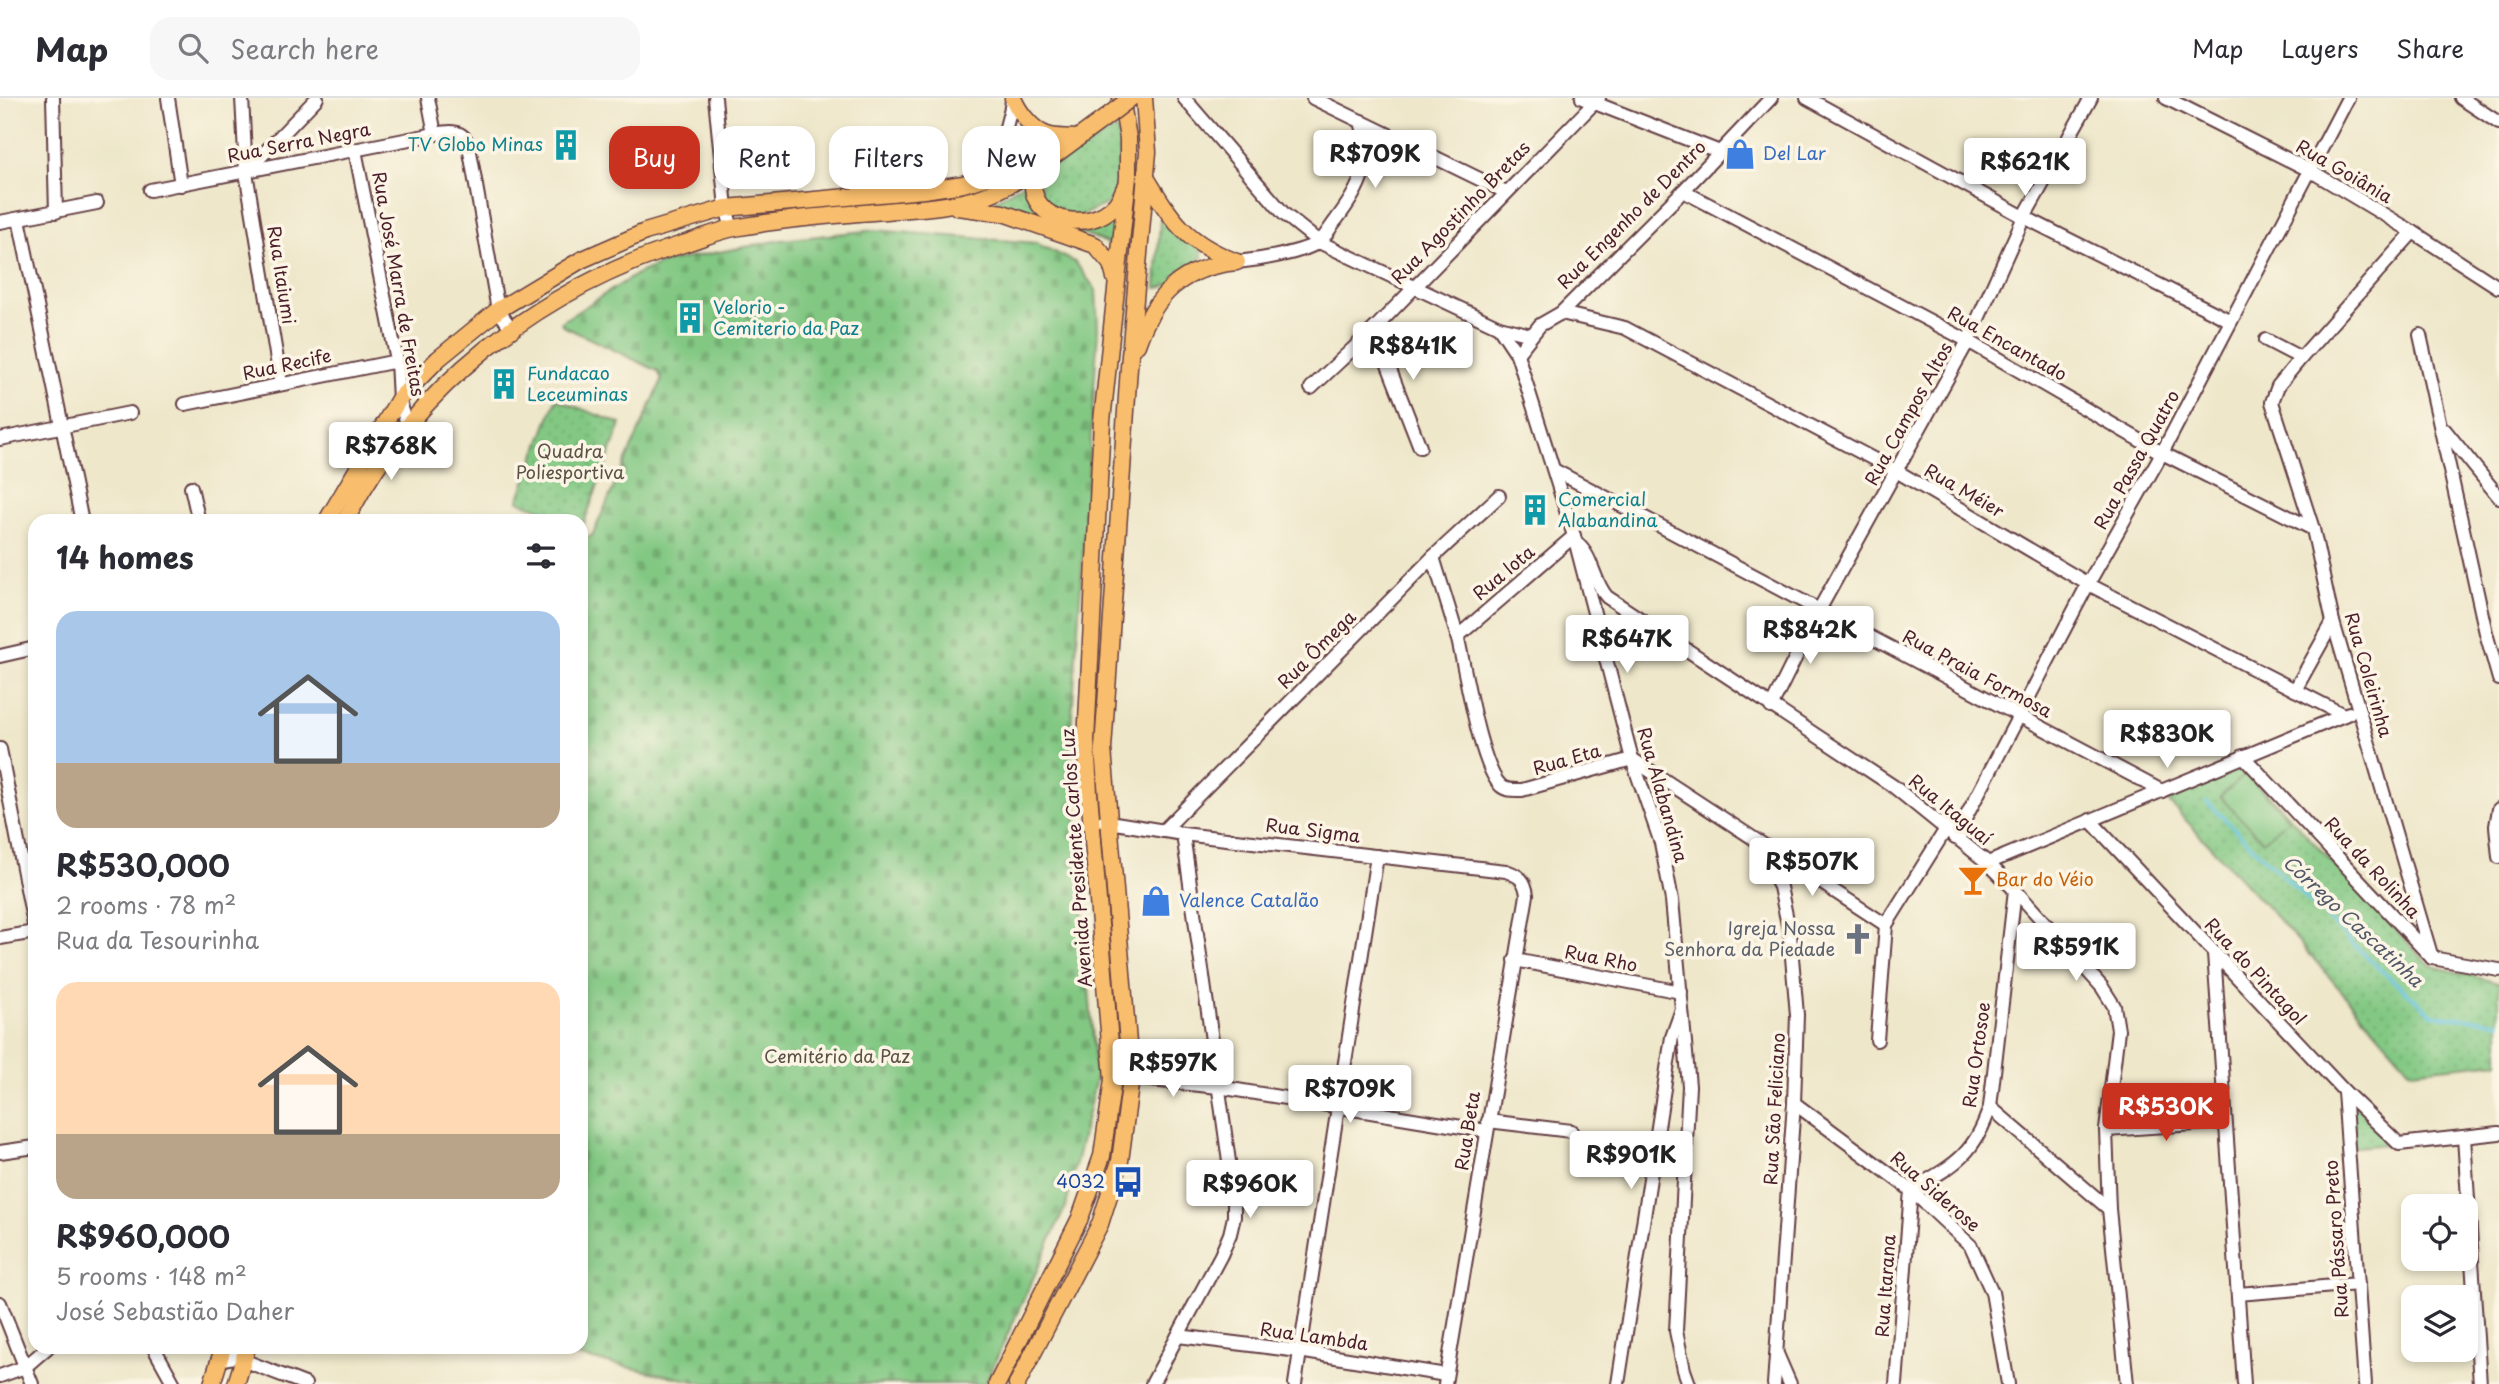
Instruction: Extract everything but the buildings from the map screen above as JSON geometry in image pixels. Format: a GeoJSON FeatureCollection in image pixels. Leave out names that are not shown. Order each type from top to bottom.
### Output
{"type":"FeatureCollection","features":[{"type":"Feature","properties":{"kind":"main road","name":"Avenida Presidente Carlos Luz"},"geometry":{"type":"LineString","coordinates":[[1017,1384],[1100,1224],[1120,1161],[1131,1078],[1100,821],[1086,741],[1102,421],[1128,177],[1128,138],[1121,98]]}},
{"type":"Feature","properties":{"kind":"main road"},"geometry":{"type":"LineString","coordinates":[[1060,149],[1131,98]]}},
{"type":"Feature","properties":{"kind":"main road","name":"Avenida Presidente Carlos Luz"},"geometry":{"type":"LineString","coordinates":[[997,1384],[1080,1218],[1101,1156],[1113,1079],[1100,821],[1129,368],[1148,152],[1144,98]]}},
{"type":"Feature","properties":{"kind":"main road"},"geometry":{"type":"LineString","coordinates":[[1012,99],[1025,119],[1040,132],[1075,138]]}},
{"type":"Feature","properties":{"kind":"main road"},"geometry":{"type":"LineString","coordinates":[[1060,145],[1075,138]]}},
{"type":"Feature","properties":{"kind":"main road"},"geometry":{"type":"LineString","coordinates":[[1145,176],[1167,213],[1192,240],[1215,254],[1237,262]]}},
{"type":"Feature","properties":{"kind":"main road"},"geometry":{"type":"LineString","coordinates":[[1033,189],[1040,204],[1060,218],[1079,222],[1098,217],[1109,210],[1122,195],[1128,177]]}},
{"type":"Feature","properties":{"kind":"main road"},"geometry":{"type":"LineString","coordinates":[[331,514],[399,399],[439,359],[498,310],[581,260],[645,232],[726,208],[962,184]]}},
{"type":"Feature","properties":{"kind":"main road"},"geometry":{"type":"LineString","coordinates":[[350,514],[407,424],[453,377],[511,328],[582,286],[649,254],[732,228],[940,206],[981,197],[1001,189]]}},
{"type":"Feature","properties":{"kind":"main road"},"geometry":{"type":"LineString","coordinates":[[940,206],[1003,213],[1095,245],[1111,264],[1116,280]]}},
{"type":"Feature","properties":{"kind":"main road"},"geometry":{"type":"LineString","coordinates":[[1129,368],[1143,327],[1160,298],[1176,283],[1193,273],[1237,262]]}},
{"type":"Feature","properties":{"kind":"main road"},"geometry":{"type":"LineString","coordinates":[[212,1384],[221,1354]]}},
{"type":"Feature","properties":{"kind":"main road"},"geometry":{"type":"LineString","coordinates":[[236,1384],[245,1354]]}},
{"type":"Feature","properties":{"kind":"street"},"geometry":{"type":"LineString","coordinates":[[53,98],[56,212]]}},
{"type":"Feature","properties":{"kind":"street"},"geometry":{"type":"LineString","coordinates":[[168,98],[181,185]]}},
{"type":"Feature","properties":{"kind":"street","name":"Rua Itaiumi"},"geometry":{"type":"LineString","coordinates":[[242,98],[246,172],[281,384]]}},
{"type":"Feature","properties":{"kind":"street"},"geometry":{"type":"LineString","coordinates":[[246,172],[317,98]]}},
{"type":"Feature","properties":{"kind":"street"},"geometry":{"type":"LineString","coordinates":[[428,98],[435,134]]}},
{"type":"Feature","properties":{"kind":"street"},"geometry":{"type":"LineString","coordinates":[[715,98],[726,208],[732,228]]}},
{"type":"Feature","properties":{"kind":"street"},"geometry":{"type":"LineString","coordinates":[[1184,98],[1284,214],[1319,242],[1499,327],[1531,335]]}},
{"type":"Feature","properties":{"kind":"street"},"geometry":{"type":"LineString","coordinates":[[1314,98],[1506,192]]}},
{"type":"Feature","properties":{"kind":"street"},"geometry":{"type":"LineString","coordinates":[[1334,107],[1348,98]]}},
{"type":"Feature","properties":{"kind":"street","name":"Rua Engenho de Dentro"},"geometry":{"type":"LineString","coordinates":[[1517,354],[1540,325],[1561,313],[1771,98]]}},
{"type":"Feature","properties":{"kind":"street"},"geometry":{"type":"LineString","coordinates":[[1807,98],[2024,216],[2231,321]]}},
{"type":"Feature","properties":{"kind":"street","name":"Rua Campos Altos"},"geometry":{"type":"LineString","coordinates":[[1771,707],[1819,610],[1898,472],[1968,341],[2024,216],[2091,98]]}},
{"type":"Feature","properties":{"kind":"street","name":"Rua Goiânia"},"geometry":{"type":"LineString","coordinates":[[2166,98],[2311,171],[2499,287]]}},
{"type":"Feature","properties":{"kind":"street","name":"Rua Passa Quatro"},"geometry":{"type":"LineString","coordinates":[[1886,925],[1950,833],[2019,715],[2088,584],[2162,453],[2348,98]]}},
{"type":"Feature","properties":{"kind":"street"},"geometry":{"type":"LineString","coordinates":[[2461,98],[2499,123]]}},
{"type":"Feature","properties":{"kind":"street"},"geometry":{"type":"LineString","coordinates":[[1006,126],[1012,99]]}},
{"type":"Feature","properties":{"kind":"street"},"geometry":{"type":"LineString","coordinates":[[1591,100],[1720,152]]}},
{"type":"Feature","properties":{"kind":"street","name":"Rua Agostinho Bretas"},"geometry":{"type":"LineString","coordinates":[[1315,385],[1415,287],[1591,100]]}},
{"type":"Feature","properties":{"kind":"street"},"geometry":{"type":"LineString","coordinates":[[1237,262],[1291,252],[1319,242],[1351,200],[1362,177],[1367,157],[1361,121]]}},
{"type":"Feature","properties":{"kind":"street","name":"Rua Serra Negra"},"geometry":{"type":"LineString","coordinates":[[150,190],[449,131],[458,133],[466,138],[469,146],[498,310],[511,328]]}},
{"type":"Feature","properties":{"kind":"street","name":"Rua José Marra de Freitas"},"geometry":{"type":"LineString","coordinates":[[355,150],[397,361],[399,399],[407,424]]}},
{"type":"Feature","properties":{"kind":"street","name":"Rua Encantado"},"geometry":{"type":"LineString","coordinates":[[1683,191],[1968,341],[2162,453],[2314,529]]}},
{"type":"Feature","properties":{"kind":"street"},"geometry":{"type":"LineString","coordinates":[[0,222],[97,204]]}},
{"type":"Feature","properties":{"kind":"street"},"geometry":{"type":"LineString","coordinates":[[19,219],[80,514]]}},
{"type":"Feature","properties":{"kind":"street"},"geometry":{"type":"LineString","coordinates":[[2266,340],[2301,358],[2413,232]]}},
{"type":"Feature","properties":{"kind":"street"},"geometry":{"type":"LineString","coordinates":[[2499,287],[2499,296]]}},
{"type":"Feature","properties":{"kind":"street","name":"Rua Méier"},"geometry":{"type":"LineString","coordinates":[[1561,313],[1625,328],[1898,472],[2088,584],[2344,715]]}},
{"type":"Feature","properties":{"kind":"street","name":"Rua Alabandina"},"geometry":{"type":"LineString","coordinates":[[1499,327],[1517,354],[1575,539],[1632,759],[1661,844],[1672,901],[1689,1086],[1676,1331],[1689,1384]]}},
{"type":"Feature","properties":{"kind":"street"},"geometry":{"type":"LineString","coordinates":[[1374,329],[1420,447]]}},
{"type":"Feature","properties":{"kind":"street"},"geometry":{"type":"LineString","coordinates":[[2420,335],[2493,631],[2499,679]]}},
{"type":"Feature","properties":{"kind":"street","name":"Rua Coleirinha"},"geometry":{"type":"LineString","coordinates":[[2301,358],[2278,386],[2272,402],[2314,529],[2333,622],[2432,958]]}},
{"type":"Feature","properties":{"kind":"street","name":"Rua Recife"},"geometry":{"type":"LineString","coordinates":[[185,404],[397,361]]}},
{"type":"Feature","properties":{"kind":"street"},"geometry":{"type":"LineString","coordinates":[[0,439],[130,413]]}},
{"type":"Feature","properties":{"kind":"street"},"geometry":{"type":"LineString","coordinates":[[2442,427],[2499,497]]}},
{"type":"Feature","properties":{"kind":"street","name":"Rua Praia Formosa"},"geometry":{"type":"LineString","coordinates":[[1554,470],[2162,790]]}},
{"type":"Feature","properties":{"kind":"street"},"geometry":{"type":"LineString","coordinates":[[191,487],[197,514]]}},
{"type":"Feature","properties":{"kind":"street","name":"Rua Ômega"},"geometry":{"type":"LineString","coordinates":[[1163,831],[1433,557],[1499,496]]}},
{"type":"Feature","properties":{"kind":"street","name":"Rua Iota"},"geometry":{"type":"LineString","coordinates":[[1457,637],[1575,539]]}},
{"type":"Feature","properties":{"kind":"street","name":"Rua Itaguaí"},"geometry":{"type":"LineString","coordinates":[[1575,539],[1584,550],[1600,588],[1607,597],[1893,786],[1987,863],[2015,890],[2102,987],[2113,1006],[2118,1030],[2106,1130],[2109,1209],[2127,1384]]}},
{"type":"Feature","properties":{"kind":"street"},"geometry":{"type":"LineString","coordinates":[[1433,557],[1457,637]]}},
{"type":"Feature","properties":{"kind":"street"},"geometry":{"type":"LineString","coordinates":[[2295,690],[2333,622]]}},
{"type":"Feature","properties":{"kind":"street","name":"Rua Eta"},"geometry":{"type":"LineString","coordinates":[[1457,637],[1483,748],[1502,787],[1511,790],[1541,786],[1632,759]]}},
{"type":"Feature","properties":{"kind":"street"},"geometry":{"type":"LineString","coordinates":[[0,656],[28,650]]}},
{"type":"Feature","properties":{"kind":"street"},"geometry":{"type":"LineString","coordinates":[[1987,863],[2359,709]]}},
{"type":"Feature","properties":{"kind":"street"},"geometry":{"type":"LineString","coordinates":[[0,749],[28,895]]}},
{"type":"Feature","properties":{"kind":"street","name":"Rua da Rolinha"},"geometry":{"type":"LineString","coordinates":[[2243,757],[2432,958]]}},
{"type":"Feature","properties":{"kind":"street"},"geometry":{"type":"LineString","coordinates":[[1632,759],[1886,925],[1877,1040]]}},
{"type":"Feature","properties":{"kind":"street"},"geometry":{"type":"LineString","coordinates":[[2499,809],[2496,826],[2499,857]]}},
{"type":"Feature","properties":{"kind":"street","name":"Rua do Pintagol"},"geometry":{"type":"LineString","coordinates":[[2090,820],[2344,1091],[2399,1144],[2463,1137]]}},
{"type":"Feature","properties":{"kind":"street","name":"Rua Sigma"},"geometry":{"type":"LineString","coordinates":[[1100,821],[1183,834],[1506,871],[1518,876],[1526,884]]}},
{"type":"Feature","properties":{"kind":"street"},"geometry":{"type":"LineString","coordinates":[[1152,1384],[1221,1255],[1234,1217],[1234,1197],[1183,834]]}},
{"type":"Feature","properties":{"kind":"street","name":"Rua São Feliciano"},"geometry":{"type":"LineString","coordinates":[[1757,842],[1780,887],[1790,934],[1797,1015],[1794,1103],[1774,1384]]}},
{"type":"Feature","properties":{"kind":"street"},"geometry":{"type":"LineString","coordinates":[[1295,1384],[1377,856]]}},
{"type":"Feature","properties":{"kind":"street","name":"Rua Beta"},"geometry":{"type":"LineString","coordinates":[[1445,1380],[1527,895],[1526,884]]}},
{"type":"Feature","properties":{"kind":"street","name":"Rua Ortosoe"},"geometry":{"type":"LineString","coordinates":[[1911,1190],[1959,1160],[1971,1148],[1990,1107],[2015,890]]}},
{"type":"Feature","properties":{"kind":"street"},"geometry":{"type":"LineString","coordinates":[[0,938],[28,932]]}},
{"type":"Feature","properties":{"kind":"street"},"geometry":{"type":"LineString","coordinates":[[2214,954],[2244,1384]]}},
{"type":"Feature","properties":{"kind":"street"},"geometry":{"type":"LineString","coordinates":[[2432,958],[2498,968]]}},
{"type":"Feature","properties":{"kind":"street","name":"Rua Rho"},"geometry":{"type":"LineString","coordinates":[[1514,960],[1681,992]]}},
{"type":"Feature","properties":{"kind":"street"},"geometry":{"type":"LineString","coordinates":[[1618,1384],[1672,1037],[1682,1008]]}},
{"type":"Feature","properties":{"kind":"street"},"geometry":{"type":"LineString","coordinates":[[1131,1078],[1219,1087],[1487,1126],[1571,1131]]}},
{"type":"Feature","properties":{"kind":"street","name":"Rua Pássaro Preto"},"geometry":{"type":"LineString","coordinates":[[2344,1091],[2365,1384]]}},
{"type":"Feature","properties":{"kind":"street","name":"Rua Siderose"},"geometry":{"type":"LineString","coordinates":[[1794,1103],[1911,1190],[1971,1246],[1993,1292],[2008,1384]]}},
{"type":"Feature","properties":{"kind":"street"},"geometry":{"type":"LineString","coordinates":[[1990,1107],[2109,1209]]}},
{"type":"Feature","properties":{"kind":"street"},"geometry":{"type":"LineString","coordinates":[[2106,1130],[2225,1122]]}},
{"type":"Feature","properties":{"kind":"street"},"geometry":{"type":"LineString","coordinates":[[2480,1384],[2463,1137],[2499,1133]]}},
{"type":"Feature","properties":{"kind":"street"},"geometry":{"type":"LineString","coordinates":[[0,1152],[28,1148]]}},
{"type":"Feature","properties":{"kind":"street","name":"Rua Itarana"},"geometry":{"type":"LineString","coordinates":[[1896,1384],[1911,1190]]}},
{"type":"Feature","properties":{"kind":"street"},"geometry":{"type":"LineString","coordinates":[[2238,1294],[2358,1284]]}},
{"type":"Feature","properties":{"kind":"street"},"geometry":{"type":"LineString","coordinates":[[0,1303],[32,1383]]}},
{"type":"Feature","properties":{"kind":"street","name":"Rua Lambda"},"geometry":{"type":"LineString","coordinates":[[1178,1336],[1299,1351],[1445,1380]]}},
{"type":"Feature","properties":{"kind":"street"},"geometry":{"type":"LineString","coordinates":[[0,1376],[25,1367],[40,1354]]}},
{"type":"Feature","properties":{"kind":"street"},"geometry":{"type":"LineString","coordinates":[[157,1354],[174,1384]]}},
{"type":"Feature","properties":{"kind":"street"},"geometry":{"type":"LineString","coordinates":[[217,1364],[229,1357],[245,1354],[306,1384]]}},
{"type":"Feature","properties":{"kind":"street"},"geometry":{"type":"LineString","coordinates":[[1777,1354],[1790,1384]]}},
{"type":"Feature","properties":{"kind":"green space"},"geometry":{"type":"Polygon","coordinates":[[[1116,129],[1121,160],[1119,181],[1109,203],[1080,216],[1054,210],[1040,195],[1040,189],[1060,189],[1060,160],[1116,129]]]}},
{"type":"Feature","properties":{"kind":"green space"},"geometry":{"type":"Polygon","coordinates":[[[1014,189],[1028,189],[1029,195],[1088,227],[1119,213],[1114,248],[1094,238],[990,204],[1014,189]]]}},
{"type":"Feature","properties":{"kind":"green space"},"geometry":{"type":"Polygon","coordinates":[[[1167,219],[1201,249],[1202,257],[1175,281],[1156,288],[1160,220],[1167,219]]]}},
{"type":"Feature","properties":{"kind":"green space","name":"Cemitério da Paz"},"geometry":{"type":"Polygon","coordinates":[[[874,230],[1036,243],[1075,262],[1096,290],[1098,329],[1070,747],[1096,1078],[1066,1206],[985,1384],[708,1384],[565,1354],[588,1354],[588,537],[592,536],[662,380],[658,371],[563,326],[561,322],[637,274],[662,263],[781,240],[874,230]]]}},
{"type":"Feature","properties":{"kind":"green space","name":"Quadra Poliesportiva"},"geometry":{"type":"Polygon","coordinates":[[[556,399],[621,424],[587,514],[554,514],[518,501],[556,399]]]}},
{"type":"Feature","properties":{"kind":"green space"},"geometry":{"type":"Polygon","coordinates":[[[2242,766],[2429,965],[2499,983],[2499,1062],[2411,1071],[2292,934],[2167,800],[2242,766]]]}},
{"type":"Feature","properties":{"kind":"green space"},"geometry":{"type":"Polygon","coordinates":[[[2246,774],[2289,819],[2263,841],[2220,797],[2246,774]]]}},
{"type":"Feature","properties":{"kind":"green space"},"geometry":{"type":"Polygon","coordinates":[[[2346,1093],[2398,1143],[2348,1148],[2346,1093]]]}},
{"type":"Feature","properties":{"kind":"waterway","name":"Córrego Cascatinha"},"geometry":{"type":"LineString","coordinates":[[2207,802],[2378,968],[2434,1015],[2499,1022]]}},
{"type":"Feature","properties":{"kind":"place","name":"TV Globo Minas"},"geometry":{"type":"Point","coordinates":[566,145]}},
{"type":"Feature","properties":{"kind":"place","name":"Del Lar"},"geometry":{"type":"Point","coordinates":[1740,154]}},
{"type":"Feature","properties":{"kind":"place","name":"Velorio - Cemiterio da Paz"},"geometry":{"type":"Point","coordinates":[690,318]}},
{"type":"Feature","properties":{"kind":"place","name":"Fundacao Leceuminas"},"geometry":{"type":"Point","coordinates":[504,384]}},
{"type":"Feature","properties":{"kind":"place","name":"Comercial Alabandina"},"geometry":{"type":"Point","coordinates":[1535,510]}},
{"type":"Feature","properties":{"kind":"place","name":"Bar do Véio"},"geometry":{"type":"Point","coordinates":[1973,880]}},
{"type":"Feature","properties":{"kind":"place","name":"Valence Catalão"},"geometry":{"type":"Point","coordinates":[1156,901]}},
{"type":"Feature","properties":{"kind":"place","name":"Igreja Nossa Senhora da Piedade"},"geometry":{"type":"Point","coordinates":[1858,939]}},
{"type":"Feature","properties":{"kind":"place","name":"4032"},"geometry":{"type":"Point","coordinates":[1128,1182]}}]}
